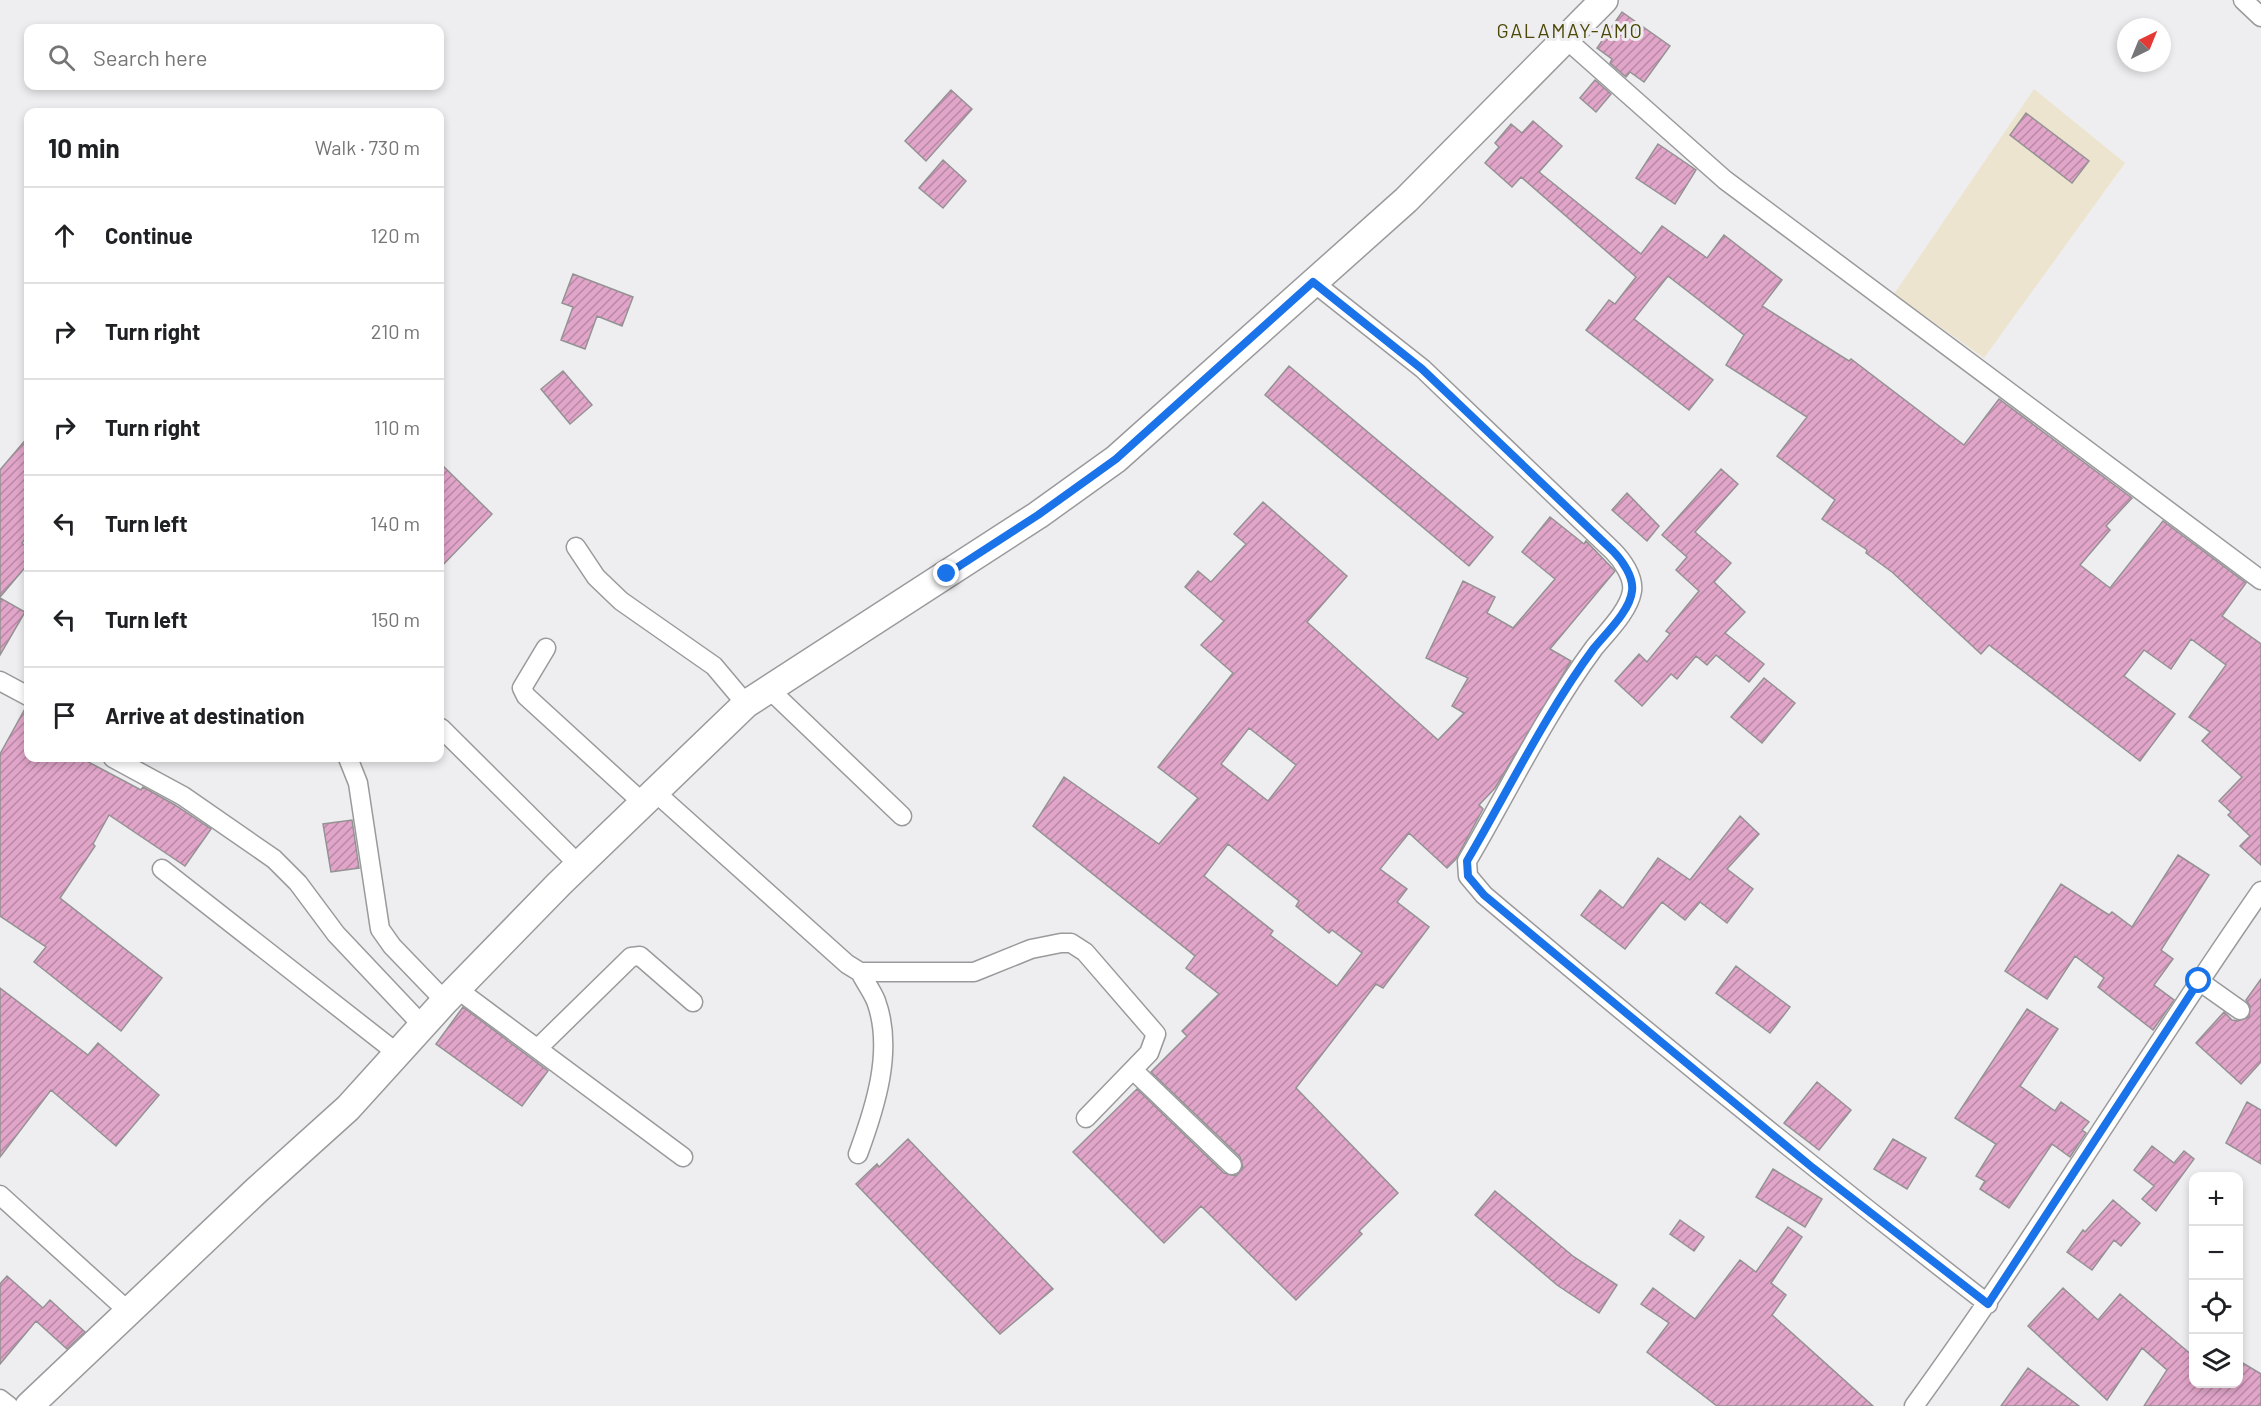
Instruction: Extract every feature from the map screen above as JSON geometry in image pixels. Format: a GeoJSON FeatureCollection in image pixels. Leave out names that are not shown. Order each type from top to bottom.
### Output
{"type":"FeatureCollection","features":[{"type":"Feature","properties":{"kind":"street"},"geometry":{"type":"LineString","coordinates":[[29,1406],[128,1311],[348,1108],[451,995],[579,865],[746,704],[1028,521],[1116,459],[1406,200],[1567,40],[1604,0]]}},
{"type":"Feature","properties":{"kind":"street"},"geometry":{"type":"LineString","coordinates":[[2243,0],[2261,18]]}},
{"type":"Feature","properties":{"kind":"street"},"geometry":{"type":"LineString","coordinates":[[1567,40],[1725,180],[2259,575]]}},
{"type":"Feature","properties":{"kind":"street"},"geometry":{"type":"LineString","coordinates":[[1313,282],[1422,369],[1613,551],[1621,560],[1632,583],[1632,593],[1624,609],[1578,670],[1467,861],[1468,876],[1484,895],[1616,1006],[1813,1168],[1988,1304]]}},
{"type":"Feature","properties":{"kind":"street"},"geometry":{"type":"LineString","coordinates":[[576,548],[596,577],[621,601],[714,666],[746,704]]}},
{"type":"Feature","properties":{"kind":"street"},"geometry":{"type":"LineString","coordinates":[[546,648],[522,688],[526,696],[847,964],[860,972],[876,1002],[884,1049],[874,1110],[858,1154]]}},
{"type":"Feature","properties":{"kind":"street"},"geometry":{"type":"LineString","coordinates":[[0,681],[24,694]]}},
{"type":"Feature","properties":{"kind":"street"},"geometry":{"type":"LineString","coordinates":[[769,689],[902,816]]}},
{"type":"Feature","properties":{"kind":"street"},"geometry":{"type":"LineString","coordinates":[[444,731],[579,865]]}},
{"type":"Feature","properties":{"kind":"street"},"geometry":{"type":"LineString","coordinates":[[120,762],[183,796],[274,859],[298,884],[336,934],[423,1026]]}},
{"type":"Feature","properties":{"kind":"street"},"geometry":{"type":"LineString","coordinates":[[350,762],[358,783],[380,929],[392,946],[451,995],[538,1048],[683,1157]]}},
{"type":"Feature","properties":{"kind":"street"},"geometry":{"type":"LineString","coordinates":[[162,869],[397,1053]]}},
{"type":"Feature","properties":{"kind":"street"},"geometry":{"type":"LineString","coordinates":[[1914,1406],[1988,1304],[2199,981],[2261,891]]}},
{"type":"Feature","properties":{"kind":"street"},"geometry":{"type":"LineString","coordinates":[[860,972],[974,972],[1031,950],[1071,943],[1085,952],[1156,1034],[1149,1053],[1086,1118]]}},
{"type":"Feature","properties":{"kind":"street"},"geometry":{"type":"LineString","coordinates":[[538,1048],[631,957],[640,956],[693,1002]]}},
{"type":"Feature","properties":{"kind":"street"},"geometry":{"type":"LineString","coordinates":[[2199,981],[2240,1010]]}},
{"type":"Feature","properties":{"kind":"street"},"geometry":{"type":"LineString","coordinates":[[1133,1070],[1232,1165]]}},
{"type":"Feature","properties":{"kind":"street"},"geometry":{"type":"LineString","coordinates":[[0,1195],[128,1311]]}},
{"type":"Feature","properties":{"kind":"street"},"geometry":{"type":"LineString","coordinates":[[0,1399],[9,1406]]}},
{"type":"Feature","properties":{"kind":"shaded area"},"geometry":{"type":"Polygon","coordinates":[[[2034,89],[2125,163],[1984,358],[1894,294],[2034,89]]]}},
{"type":"Feature","properties":{"kind":"building"},"geometry":{"type":"Polygon","coordinates":[[[1622,12],[1670,46],[1644,82],[1630,72],[1626,77],[1610,63],[1612,59],[1597,48],[1622,12]]]}},
{"type":"Feature","properties":{"kind":"building"},"geometry":{"type":"Polygon","coordinates":[[[1595,80],[1611,94],[1596,112],[1580,98],[1595,80]]]}},
{"type":"Feature","properties":{"kind":"building"},"geometry":{"type":"Polygon","coordinates":[[[951,90],[972,109],[926,161],[905,141],[951,90]]]}},
{"type":"Feature","properties":{"kind":"building"},"geometry":{"type":"Polygon","coordinates":[[[2026,113],[2089,161],[2072,183],[2010,135],[2026,113]]]}},
{"type":"Feature","properties":{"kind":"building"},"geometry":{"type":"Polygon","coordinates":[[[1533,121],[1562,146],[1539,172],[1641,254],[1662,226],[1707,258],[1724,235],[1782,280],[1762,306],[1849,361],[1851,359],[1964,445],[1999,399],[2132,498],[2106,526],[2110,530],[2080,565],[2110,588],[2163,521],[2246,583],[2222,616],[2261,644],[2261,865],[2240,846],[2250,836],[2228,815],[2231,812],[2219,801],[2242,777],[2202,741],[2210,732],[2189,717],[2226,665],[2191,639],[2171,669],[2144,650],[2124,676],[2175,714],[2140,761],[1989,645],[1981,654],[1892,572],[1866,553],[1867,550],[1822,519],[1835,500],[1777,456],[1807,417],[1726,365],[1744,335],[1668,276],[1634,319],[1713,380],[1689,410],[1586,330],[1609,300],[1615,304],[1636,277],[1521,177],[1512,187],[1485,163],[1499,147],[1495,143],[1511,124],[1522,133],[1533,121]]]}},
{"type":"Feature","properties":{"kind":"building"},"geometry":{"type":"Polygon","coordinates":[[[1658,144],[1696,170],[1675,204],[1636,178],[1658,144]]]}},
{"type":"Feature","properties":{"kind":"building"},"geometry":{"type":"Polygon","coordinates":[[[943,160],[966,181],[943,208],[919,188],[943,160]]]}},
{"type":"Feature","properties":{"kind":"building"},"geometry":{"type":"Polygon","coordinates":[[[573,274],[633,297],[622,326],[597,316],[585,349],[561,340],[573,307],[562,303],[573,274]]]}},
{"type":"Feature","properties":{"kind":"building"},"geometry":{"type":"Polygon","coordinates":[[[1289,366],[1493,537],[1469,566],[1265,395],[1289,366]]]}},
{"type":"Feature","properties":{"kind":"building"},"geometry":{"type":"Polygon","coordinates":[[[563,371],[592,405],[570,424],[541,389],[563,371]]]}},
{"type":"Feature","properties":{"kind":"building"},"geometry":{"type":"Polygon","coordinates":[[[24,442],[24,540],[22,543],[24,545],[24,569],[0,597],[0,470],[24,442]]]}},
{"type":"Feature","properties":{"kind":"building"},"geometry":{"type":"Polygon","coordinates":[[[444,467],[492,514],[444,564],[444,467]]]}},
{"type":"Feature","properties":{"kind":"building"},"geometry":{"type":"Polygon","coordinates":[[[1721,469],[1738,484],[1695,532],[1731,563],[1714,582],[1745,612],[1725,633],[1764,664],[1749,682],[1716,655],[1707,665],[1696,656],[1677,679],[1671,674],[1642,706],[1615,681],[1639,654],[1647,662],[1670,634],[1666,631],[1699,591],[1676,570],[1687,557],[1662,535],[1721,469]]]}},
{"type":"Feature","properties":{"kind":"building"},"geometry":{"type":"Polygon","coordinates":[[[1627,493],[1659,526],[1647,541],[1612,510],[1627,493]]]}},
{"type":"Feature","properties":{"kind":"building"},"geometry":{"type":"Polygon","coordinates":[[[1263,502],[1347,576],[1307,622],[1438,740],[1464,713],[1452,706],[1468,678],[1426,658],[1463,581],[1495,597],[1487,613],[1513,628],[1555,579],[1522,552],[1550,517],[1584,544],[1586,541],[1615,571],[1550,649],[1571,661],[1495,788],[1479,805],[1483,809],[1456,859],[1447,868],[1409,833],[1380,869],[1407,889],[1397,902],[1429,927],[1383,988],[1376,984],[1296,1088],[1398,1193],[1359,1231],[1362,1234],[1296,1300],[1201,1206],[1164,1243],[1073,1152],[1137,1089],[1224,1173],[1236,1176],[1243,1167],[1240,1157],[1151,1072],[1187,1036],[1182,1031],[1219,994],[1186,968],[1195,956],[1033,826],[1064,777],[1159,844],[1198,798],[1158,767],[1233,673],[1201,645],[1224,621],[1185,587],[1198,571],[1211,582],[1246,544],[1234,534],[1263,502]],[[1249,728],[1221,764],[1268,801],[1296,765],[1249,728]],[[1228,844],[1204,876],[1273,931],[1270,935],[1337,986],[1362,953],[1332,930],[1329,933],[1296,906],[1299,901],[1228,844]]]}},
{"type":"Feature","properties":{"kind":"building"},"geometry":{"type":"Polygon","coordinates":[[[0,598],[24,611],[24,614],[0,655],[0,598]]]}},
{"type":"Feature","properties":{"kind":"building"},"geometry":{"type":"Polygon","coordinates":[[[1764,678],[1795,703],[1762,743],[1731,717],[1764,678]]]}},
{"type":"Feature","properties":{"kind":"building"},"geometry":{"type":"Polygon","coordinates":[[[24,711],[24,762],[88,762],[141,790],[143,787],[211,829],[185,866],[109,815],[93,844],[95,846],[60,898],[162,978],[121,1031],[34,962],[46,947],[0,916],[0,754],[24,711]]]}},
{"type":"Feature","properties":{"kind":"building"},"geometry":{"type":"Polygon","coordinates":[[[1740,816],[1759,834],[1727,869],[1753,889],[1727,923],[1700,902],[1685,920],[1662,902],[1625,949],[1581,915],[1600,890],[1623,908],[1658,858],[1690,880],[1740,816]]]}},
{"type":"Feature","properties":{"kind":"building"},"geometry":{"type":"Polygon","coordinates":[[[352,820],[359,868],[331,872],[323,824],[352,820]]]}},
{"type":"Feature","properties":{"kind":"building"},"geometry":{"type":"Polygon","coordinates":[[[2178,855],[2209,875],[2161,950],[2173,959],[2154,985],[2174,1000],[2153,1030],[2098,987],[2104,978],[2075,956],[2047,999],[2005,971],[2061,884],[2109,915],[2112,912],[2132,927],[2178,855]]]}},
{"type":"Feature","properties":{"kind":"building"},"geometry":{"type":"Polygon","coordinates":[[[1736,966],[1790,1007],[1770,1033],[1716,993],[1736,966]]]}},
{"type":"Feature","properties":{"kind":"building"},"geometry":{"type":"Polygon","coordinates":[[[2261,979],[2261,1062],[2241,1084],[2196,1043],[2224,1012],[2232,1020],[2238,1021],[2249,1017],[2250,1006],[2246,1000],[2261,979]]]}},
{"type":"Feature","properties":{"kind":"building"},"geometry":{"type":"Polygon","coordinates":[[[0,988],[88,1055],[98,1043],[159,1095],[116,1146],[51,1090],[0,1157],[0,988]]]}},
{"type":"Feature","properties":{"kind":"building"},"geometry":{"type":"Polygon","coordinates":[[[463,1007],[548,1071],[522,1106],[436,1044],[463,1007]]]}},
{"type":"Feature","properties":{"kind":"building"},"geometry":{"type":"Polygon","coordinates":[[[2027,1009],[2058,1029],[2020,1086],[2055,1111],[2061,1102],[2089,1122],[2082,1130],[2086,1133],[2070,1157],[2052,1144],[2009,1208],[1980,1189],[1985,1181],[1976,1176],[1996,1144],[1955,1118],[2027,1009]]]}},
{"type":"Feature","properties":{"kind":"building"},"geometry":{"type":"Polygon","coordinates":[[[1817,1082],[1851,1110],[1819,1150],[1784,1123],[1817,1082]]]}},
{"type":"Feature","properties":{"kind":"building"},"geometry":{"type":"Polygon","coordinates":[[[2247,1102],[2261,1110],[2261,1164],[2226,1143],[2247,1102]]]}},
{"type":"Feature","properties":{"kind":"building"},"geometry":{"type":"Polygon","coordinates":[[[908,1139],[1053,1289],[1000,1334],[856,1184],[877,1164],[879,1167],[908,1139]]]}},
{"type":"Feature","properties":{"kind":"building"},"geometry":{"type":"Polygon","coordinates":[[[1893,1139],[1926,1158],[1907,1189],[1874,1169],[1893,1139]]]}},
{"type":"Feature","properties":{"kind":"building"},"geometry":{"type":"Polygon","coordinates":[[[2152,1146],[2174,1163],[2184,1151],[2194,1159],[2156,1211],[2142,1199],[2154,1186],[2134,1170],[2152,1146]]]}},
{"type":"Feature","properties":{"kind":"building"},"geometry":{"type":"Polygon","coordinates":[[[1773,1169],[1822,1199],[1805,1227],[1756,1197],[1773,1169]]]}},
{"type":"Feature","properties":{"kind":"building"},"geometry":{"type":"Polygon","coordinates":[[[1495,1191],[1574,1257],[1617,1285],[1599,1313],[1557,1285],[1475,1215],[1495,1191]]]}},
{"type":"Feature","properties":{"kind":"building"},"geometry":{"type":"Polygon","coordinates":[[[2113,1200],[2140,1223],[2121,1246],[2114,1240],[2092,1270],[2067,1252],[2083,1230],[2085,1232],[2113,1200]]]}},
{"type":"Feature","properties":{"kind":"building"},"geometry":{"type":"Polygon","coordinates":[[[1680,1220],[1704,1237],[1694,1251],[1670,1234],[1680,1220]]]}},
{"type":"Feature","properties":{"kind":"building"},"geometry":{"type":"Polygon","coordinates":[[[1788,1227],[1802,1237],[1771,1283],[1786,1295],[1772,1315],[1873,1406],[1717,1406],[1647,1352],[1669,1323],[1641,1304],[1653,1288],[1695,1319],[1740,1260],[1756,1272],[1788,1227]]]}},
{"type":"Feature","properties":{"kind":"building"},"geometry":{"type":"Polygon","coordinates":[[[7,1276],[43,1308],[50,1300],[85,1332],[67,1349],[36,1321],[0,1364],[0,1284],[7,1276]]]}},
{"type":"Feature","properties":{"kind":"building"},"geometry":{"type":"Polygon","coordinates":[[[2063,1288],[2098,1320],[2120,1294],[2189,1353],[2189,1388],[2243,1388],[2243,1363],[2261,1374],[2261,1406],[2144,1406],[2167,1370],[2142,1348],[2107,1400],[2028,1326],[2063,1288]]]}},
{"type":"Feature","properties":{"kind":"building"},"geometry":{"type":"Polygon","coordinates":[[[2028,1368],[2079,1406],[2001,1406],[2028,1368]]]}},
{"type":"Feature","properties":{"kind":"district","name":"GALAMAY-AMO"},"geometry":{"type":"Point","coordinates":[1570,31]}},
{"type":"Feature","properties":{"kind":"route"},"geometry":{"type":"LineString","coordinates":[[947,574],[1038,515],[1116,459],[1313,282],[1422,369],[1613,551],[1621,560],[1632,583],[1632,593],[1624,609],[1578,670],[1467,861],[1468,876],[1484,895],[1813,1168],[1988,1304],[2136,1074],[2199,981]]}}]}
